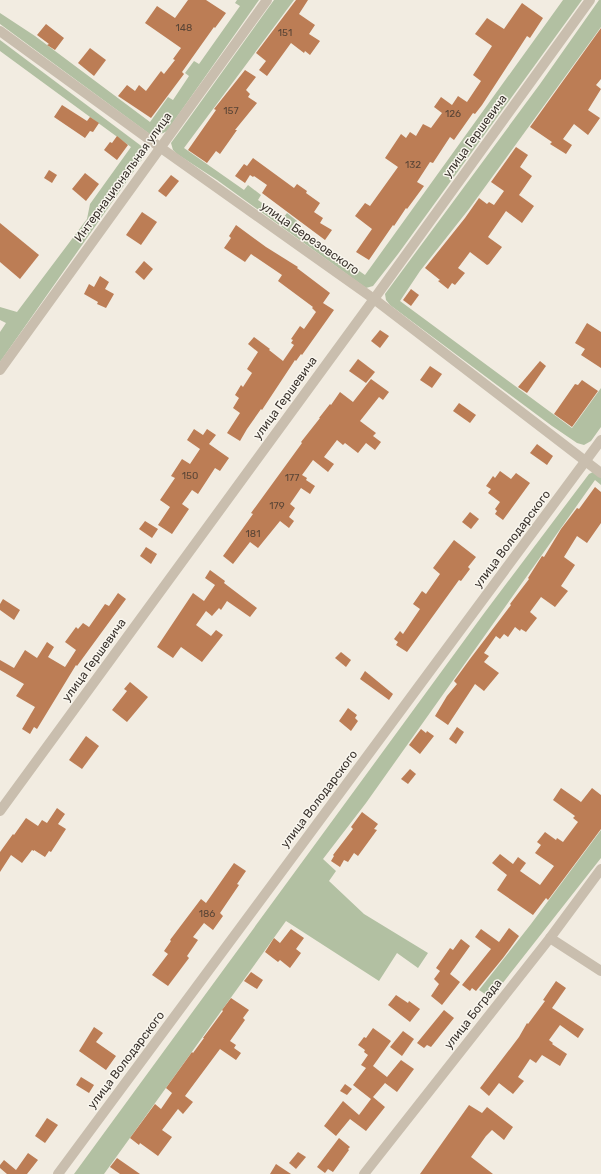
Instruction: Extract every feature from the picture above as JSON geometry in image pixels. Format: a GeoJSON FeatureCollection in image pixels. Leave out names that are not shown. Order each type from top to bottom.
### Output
{"type":"FeatureCollection","features":[{"type":"Feature","properties":{"kind":"street","name":"Интернациональная улица"},"geometry":{"type":"LineString","coordinates":[[0,370],[267,0]]}},
{"type":"Feature","properties":{"kind":"street","name":"улица Гершевича"},"geometry":{"type":"LineString","coordinates":[[0,811],[374,299],[590,0]]}},
{"type":"Feature","properties":{"kind":"street","name":"улица Березовского"},"geometry":{"type":"LineString","coordinates":[[0,31],[161,148],[374,299],[601,473]]}},
{"type":"Feature","properties":{"kind":"street","name":"улица Володарского"},"geometry":{"type":"LineString","coordinates":[[58,1174],[601,440]]}},
{"type":"Feature","properties":{"kind":"street","name":"улица Бограда"},"geometry":{"type":"LineString","coordinates":[[364,1174],[550,938],[601,869]]}},
{"type":"Feature","properties":{"kind":"street"},"geometry":{"type":"LineString","coordinates":[[550,938],[601,971]]}},
{"type":"Feature","properties":{"kind":"green space"},"geometry":{"type":"Polygon","coordinates":[[[237,0],[259,0],[167,131],[155,135],[151,135],[0,24],[0,13],[35,36],[150,122],[168,97],[173,100],[189,76],[185,73],[194,61],[199,64],[240,6],[235,3],[237,0]]]}},
{"type":"Feature","properties":{"kind":"green space"},"geometry":{"type":"Polygon","coordinates":[[[274,0],[294,0],[184,148],[244,190],[248,185],[261,195],[258,200],[283,218],[287,213],[297,221],[294,225],[365,275],[563,0],[582,0],[398,254],[373,286],[366,288],[173,150],[171,143],[274,0]]]}},
{"type":"Feature","properties":{"kind":"green space"},"geometry":{"type":"Polygon","coordinates":[[[599,0],[601,0],[601,27],[469,209],[420,271],[400,301],[572,428],[601,388],[601,427],[591,441],[584,445],[577,443],[552,426],[390,305],[386,300],[385,294],[540,84],[599,0]]]}},
{"type":"Feature","properties":{"kind":"green space"},"geometry":{"type":"Polygon","coordinates":[[[0,40],[148,151],[0,362],[0,332],[6,323],[0,320],[0,307],[17,312],[87,219],[90,204],[131,147],[0,51],[0,40]]]}},
{"type":"Feature","properties":{"kind":"green space"},"geometry":{"type":"Polygon","coordinates":[[[593,472],[601,475],[601,485],[595,480],[366,803],[323,859],[336,871],[329,881],[364,914],[428,953],[418,968],[397,953],[379,981],[286,921],[104,1174],[74,1174],[485,612],[589,474],[593,472]]]}},
{"type":"Feature","properties":{"kind":"green space"},"geometry":{"type":"Polygon","coordinates":[[[601,830],[601,858],[491,998],[479,990],[531,924],[601,830]]]}},
{"type":"Feature","properties":{"kind":"building"},"geometry":{"type":"Polygon","coordinates":[[[188,0],[206,0],[226,13],[215,28],[214,27],[182,72],[184,74],[151,118],[118,96],[127,85],[135,91],[139,85],[146,91],[161,71],[164,74],[175,60],[173,59],[181,48],[145,23],[157,6],[175,18],[188,0]]]}},
{"type":"Feature","properties":{"kind":"building"},"geometry":{"type":"Polygon","coordinates":[[[296,0],[308,0],[299,14],[315,25],[309,34],[320,41],[310,55],[305,51],[304,53],[291,43],[267,76],[259,70],[266,61],[256,53],[296,0]]]}},
{"type":"Feature","properties":{"kind":"building"},"geometry":{"type":"Polygon","coordinates":[[[522,3],[543,18],[530,38],[527,36],[475,114],[473,113],[454,140],[450,137],[433,163],[430,162],[417,182],[424,186],[394,226],[393,225],[369,260],[356,252],[372,229],[355,216],[365,203],[370,206],[398,167],[385,158],[401,134],[406,138],[410,132],[416,136],[423,124],[431,128],[442,113],[434,107],[441,97],[452,105],[458,96],[467,102],[481,81],[473,75],[492,46],[475,34],[487,18],[504,29],[522,3]]]}},
{"type":"Feature","properties":{"kind":"building"},"geometry":{"type":"Polygon","coordinates":[[[46,24],[64,38],[55,50],[47,45],[49,44],[37,35],[46,24]]]}},
{"type":"Feature","properties":{"kind":"building"},"geometry":{"type":"Polygon","coordinates":[[[601,28],[601,79],[596,85],[601,89],[588,110],[600,118],[588,135],[574,124],[563,139],[572,145],[566,154],[550,144],[552,142],[530,127],[601,28]]]}},
{"type":"Feature","properties":{"kind":"building"},"geometry":{"type":"Polygon","coordinates":[[[90,48],[106,60],[94,76],[78,63],[90,48]]]}},
{"type":"Feature","properties":{"kind":"building"},"geometry":{"type":"Polygon","coordinates":[[[245,70],[256,77],[246,90],[250,94],[248,97],[257,103],[235,130],[237,130],[220,154],[216,151],[207,163],[188,150],[216,110],[214,109],[245,70]]]}},
{"type":"Feature","properties":{"kind":"building"},"geometry":{"type":"Polygon","coordinates":[[[62,105],[87,121],[90,117],[99,123],[93,132],[90,131],[85,138],[54,117],[62,105]]]}},
{"type":"Feature","properties":{"kind":"building"},"geometry":{"type":"Polygon","coordinates":[[[117,136],[128,145],[117,160],[104,150],[117,136]]]}},
{"type":"Feature","properties":{"kind":"building"},"geometry":{"type":"Polygon","coordinates":[[[516,147],[528,155],[520,167],[532,176],[519,195],[534,206],[522,223],[506,211],[488,237],[502,247],[487,265],[470,252],[458,268],[465,273],[455,285],[452,283],[448,289],[438,281],[440,280],[425,268],[479,198],[487,204],[489,202],[494,205],[504,191],[491,182],[516,147]]]}},
{"type":"Feature","properties":{"kind":"building"},"geometry":{"type":"Polygon","coordinates":[[[253,158],[294,188],[297,184],[307,191],[306,193],[320,203],[314,212],[323,218],[320,223],[332,230],[325,240],[262,193],[267,185],[254,176],[253,177],[250,175],[245,183],[235,176],[244,164],[247,166],[253,158]]]}},
{"type":"Feature","properties":{"kind":"building"},"geometry":{"type":"Polygon","coordinates":[[[49,170],[57,175],[52,183],[44,178],[49,170]]]}},
{"type":"Feature","properties":{"kind":"building"},"geometry":{"type":"Polygon","coordinates":[[[85,173],[99,184],[86,201],[72,189],[85,173]]]}},
{"type":"Feature","properties":{"kind":"building"},"geometry":{"type":"Polygon","coordinates":[[[171,175],[179,181],[166,197],[158,191],[171,175]]]}},
{"type":"Feature","properties":{"kind":"building"},"geometry":{"type":"Polygon","coordinates":[[[142,212],[157,222],[141,245],[126,235],[142,212]]]}},
{"type":"Feature","properties":{"kind":"building"},"geometry":{"type":"Polygon","coordinates":[[[0,223],[39,255],[20,279],[0,262],[0,223]]]}},
{"type":"Feature","properties":{"kind":"building"},"geometry":{"type":"Polygon","coordinates":[[[236,225],[266,247],[298,267],[297,268],[330,293],[323,303],[334,310],[302,355],[301,354],[296,361],[295,360],[240,441],[227,433],[240,413],[233,408],[239,398],[235,395],[241,385],[243,387],[252,373],[247,369],[258,352],[248,344],[254,337],[283,361],[294,345],[291,343],[293,340],[291,339],[300,326],[304,329],[316,312],[312,308],[313,307],[278,281],[282,275],[251,254],[245,262],[224,248],[231,238],[229,236],[236,225]]]}},
{"type":"Feature","properties":{"kind":"building"},"geometry":{"type":"Polygon","coordinates":[[[144,261],[153,269],[144,280],[135,272],[144,261]]]}},
{"type":"Feature","properties":{"kind":"building"},"geometry":{"type":"Polygon","coordinates":[[[100,276],[109,282],[105,289],[114,294],[106,308],[97,304],[98,302],[84,294],[89,284],[94,287],[100,276]]]}},
{"type":"Feature","properties":{"kind":"building"},"geometry":{"type":"Polygon","coordinates":[[[411,289],[419,295],[411,306],[403,300],[411,289]]]}},
{"type":"Feature","properties":{"kind":"building"},"geometry":{"type":"Polygon","coordinates":[[[587,323],[601,332],[601,368],[581,355],[585,349],[575,343],[587,323]]]}},
{"type":"Feature","properties":{"kind":"building"},"geometry":{"type":"Polygon","coordinates":[[[380,330],[389,336],[380,348],[371,341],[380,330]]]}},
{"type":"Feature","properties":{"kind":"building"},"geometry":{"type":"Polygon","coordinates":[[[358,359],[375,372],[366,383],[349,371],[358,359]]]}},
{"type":"Feature","properties":{"kind":"building"},"geometry":{"type":"Polygon","coordinates":[[[540,361],[546,366],[527,393],[518,387],[540,361]]]}},
{"type":"Feature","properties":{"kind":"building"},"geometry":{"type":"Polygon","coordinates":[[[430,366],[442,374],[432,388],[420,380],[430,366]]]}},
{"type":"Feature","properties":{"kind":"building"},"geometry":{"type":"Polygon","coordinates":[[[371,379],[389,392],[383,400],[379,397],[360,421],[376,433],[373,436],[381,442],[375,450],[366,443],[358,453],[345,443],[343,445],[337,440],[324,457],[334,464],[328,472],[313,460],[302,475],[307,478],[306,480],[315,486],[310,494],[301,488],[290,504],[295,508],[289,517],[294,521],[289,528],[280,521],[258,548],[250,542],[233,564],[223,556],[253,514],[251,513],[302,443],[301,442],[340,392],[353,402],[371,379]]]}},
{"type":"Feature","properties":{"kind":"building"},"geometry":{"type":"Polygon","coordinates":[[[582,380],[598,391],[572,427],[554,414],[575,384],[578,385],[582,380]]]}},
{"type":"Feature","properties":{"kind":"building"},"geometry":{"type":"Polygon","coordinates":[[[459,403],[476,415],[470,423],[453,411],[459,403]]]}},
{"type":"Feature","properties":{"kind":"building"},"geometry":{"type":"Polygon","coordinates":[[[194,429],[203,435],[207,429],[216,435],[209,444],[229,458],[220,471],[215,468],[198,494],[192,490],[182,504],[189,509],[172,534],[158,525],[170,507],[160,500],[175,478],[171,476],[182,459],[190,464],[200,449],[187,440],[194,429]]]}},
{"type":"Feature","properties":{"kind":"building"},"geometry":{"type":"Polygon","coordinates":[[[537,444],[553,456],[547,465],[530,453],[537,444]]]}},
{"type":"Feature","properties":{"kind":"building"},"geometry":{"type":"Polygon","coordinates":[[[500,471],[511,479],[516,473],[530,483],[503,520],[495,514],[497,511],[495,509],[500,502],[488,493],[491,489],[486,486],[493,476],[495,478],[500,471]]]}},
{"type":"Feature","properties":{"kind":"building"},"geometry":{"type":"Polygon","coordinates":[[[595,487],[601,492],[601,523],[587,543],[577,536],[564,557],[575,565],[561,586],[568,591],[555,607],[541,597],[530,612],[537,618],[526,632],[521,629],[520,631],[515,627],[508,637],[504,634],[500,639],[496,636],[484,653],[489,656],[484,662],[499,673],[484,691],[475,684],[448,725],[435,716],[447,696],[457,684],[454,681],[511,605],[510,604],[529,579],[528,578],[542,556],[544,557],[561,529],[577,508],[579,509],[595,487]]]}},
{"type":"Feature","properties":{"kind":"building"},"geometry":{"type":"Polygon","coordinates":[[[470,512],[479,519],[471,529],[462,522],[470,512]]]}},
{"type":"Feature","properties":{"kind":"building"},"geometry":{"type":"Polygon","coordinates":[[[145,521],[158,529],[152,538],[139,529],[145,521]]]}},
{"type":"Feature","properties":{"kind":"building"},"geometry":{"type":"Polygon","coordinates":[[[454,540],[476,557],[468,567],[470,569],[461,581],[459,580],[407,652],[396,645],[398,642],[394,639],[400,631],[403,634],[420,609],[413,604],[422,591],[426,594],[440,574],[433,568],[454,540]]]}},
{"type":"Feature","properties":{"kind":"building"},"geometry":{"type":"Polygon","coordinates":[[[146,547],[157,554],[151,564],[140,556],[146,547]]]}},
{"type":"Feature","properties":{"kind":"building"},"geometry":{"type":"Polygon","coordinates":[[[210,570],[225,581],[224,583],[257,608],[250,617],[227,601],[221,610],[219,608],[212,616],[206,611],[196,625],[211,636],[216,630],[223,635],[202,662],[181,647],[173,658],[157,647],[193,593],[204,601],[215,585],[205,578],[210,570]]]}},
{"type":"Feature","properties":{"kind":"building"},"geometry":{"type":"Polygon","coordinates":[[[118,593],[126,599],[77,666],[76,665],[37,729],[34,727],[30,734],[22,729],[35,707],[16,696],[24,684],[0,670],[0,660],[14,668],[25,650],[37,658],[47,642],[54,647],[48,657],[65,667],[76,650],[65,642],[76,627],[78,629],[83,623],[89,627],[105,604],[109,606],[118,593]]]}},
{"type":"Feature","properties":{"kind":"building"},"geometry":{"type":"Polygon","coordinates":[[[3,599],[20,610],[14,620],[0,610],[0,604],[3,599]]]}},
{"type":"Feature","properties":{"kind":"building"},"geometry":{"type":"Polygon","coordinates":[[[341,652],[351,660],[346,667],[335,658],[341,652]]]}},
{"type":"Feature","properties":{"kind":"building"},"geometry":{"type":"Polygon","coordinates":[[[365,671],[393,694],[389,700],[360,679],[365,671]]]}},
{"type":"Feature","properties":{"kind":"building"},"geometry":{"type":"Polygon","coordinates":[[[130,682],[148,697],[127,722],[112,710],[127,691],[124,689],[130,682]]]}},
{"type":"Feature","properties":{"kind":"building"},"geometry":{"type":"Polygon","coordinates":[[[348,708],[357,715],[355,718],[358,721],[351,731],[339,721],[348,708]]]}},
{"type":"Feature","properties":{"kind":"building"},"geometry":{"type":"Polygon","coordinates":[[[457,727],[464,732],[456,744],[449,739],[457,727]]]}},
{"type":"Feature","properties":{"kind":"building"},"geometry":{"type":"Polygon","coordinates":[[[421,729],[434,736],[420,754],[409,745],[421,729]]]}},
{"type":"Feature","properties":{"kind":"building"},"geometry":{"type":"Polygon","coordinates":[[[86,736],[99,746],[82,769],[69,760],[86,736]]]}},
{"type":"Feature","properties":{"kind":"building"},"geometry":{"type":"Polygon","coordinates":[[[410,769],[416,774],[408,784],[401,779],[410,769]]]}},
{"type":"Feature","properties":{"kind":"building"},"geometry":{"type":"Polygon","coordinates":[[[561,788],[581,802],[592,788],[601,795],[601,829],[548,900],[546,898],[533,915],[497,890],[507,875],[492,863],[500,854],[513,864],[518,857],[526,863],[520,871],[540,885],[554,866],[535,853],[541,845],[537,842],[545,832],[556,840],[557,838],[563,842],[578,822],[573,818],[575,816],[553,800],[561,788]]]}},
{"type":"Feature","properties":{"kind":"building"},"geometry":{"type":"Polygon","coordinates":[[[57,808],[65,814],[58,824],[66,829],[51,852],[49,851],[45,857],[32,850],[22,863],[11,855],[0,872],[0,852],[26,818],[38,826],[42,820],[47,823],[57,808]]]}},
{"type":"Feature","properties":{"kind":"building"},"geometry":{"type":"Polygon","coordinates":[[[362,812],[378,824],[374,829],[377,830],[358,856],[354,853],[348,862],[344,860],[340,867],[331,861],[334,856],[333,855],[353,829],[351,827],[362,812]]]}},
{"type":"Feature","properties":{"kind":"building"},"geometry":{"type":"Polygon","coordinates":[[[234,863],[246,871],[237,884],[239,885],[220,913],[223,916],[213,930],[204,923],[193,937],[198,940],[187,956],[189,958],[168,986],[152,975],[168,954],[164,951],[171,941],[170,940],[201,899],[206,903],[234,863]]]}},
{"type":"Feature","properties":{"kind":"building"},"geometry":{"type":"Polygon","coordinates":[[[509,928],[519,936],[476,991],[472,988],[470,991],[462,985],[491,949],[475,937],[481,929],[499,942],[509,928]]]}},
{"type":"Feature","properties":{"kind":"building"},"geometry":{"type":"Polygon","coordinates":[[[291,929],[304,938],[296,949],[301,953],[290,968],[280,960],[278,962],[265,952],[274,938],[280,943],[291,929]]]}},
{"type":"Feature","properties":{"kind":"building"},"geometry":{"type":"Polygon","coordinates":[[[461,939],[470,946],[450,974],[460,982],[442,1005],[431,996],[439,984],[434,979],[440,971],[436,968],[450,948],[453,950],[461,939]]]}},
{"type":"Feature","properties":{"kind":"building"},"geometry":{"type":"Polygon","coordinates":[[[251,972],[263,980],[257,989],[244,981],[251,972]]]}},
{"type":"Feature","properties":{"kind":"building"},"geometry":{"type":"Polygon","coordinates":[[[556,981],[566,988],[552,1008],[584,1029],[578,1038],[560,1025],[549,1040],[553,1043],[552,1044],[567,1054],[560,1066],[542,1055],[536,1063],[530,1059],[518,1077],[524,1081],[513,1094],[499,1083],[489,1096],[480,1088],[519,1037],[527,1023],[528,1024],[545,1001],[543,1000],[556,981]]]}},
{"type":"Feature","properties":{"kind":"building"},"geometry":{"type":"Polygon","coordinates":[[[396,995],[408,1003],[409,1001],[420,1009],[410,1022],[388,1005],[396,995]]]}},
{"type":"Feature","properties":{"kind":"building"},"geometry":{"type":"Polygon","coordinates":[[[231,998],[249,1010],[243,1018],[245,1020],[230,1041],[236,1045],[234,1048],[241,1053],[236,1060],[220,1049],[185,1096],[193,1102],[183,1114],[178,1109],[162,1130],[172,1137],[158,1156],[140,1143],[139,1145],[130,1138],[155,1104],[161,1109],[172,1093],[166,1088],[204,1038],[231,998]]]}},
{"type":"Feature","properties":{"kind":"building"},"geometry":{"type":"Polygon","coordinates":[[[444,1010],[454,1018],[431,1047],[427,1045],[424,1048],[417,1043],[444,1010]]]}},
{"type":"Feature","properties":{"kind":"building"},"geometry":{"type":"Polygon","coordinates":[[[94,1027],[103,1033],[96,1042],[116,1056],[106,1070],[79,1051],[94,1027]]]}},
{"type":"Feature","properties":{"kind":"building"},"geometry":{"type":"Polygon","coordinates":[[[373,1028],[391,1041],[373,1066],[387,1077],[401,1060],[414,1069],[397,1092],[385,1083],[373,1097],[385,1107],[366,1131],[350,1119],[336,1136],[324,1126],[343,1101],[359,1115],[371,1099],[353,1085],[366,1068],[361,1065],[368,1055],[364,1052],[365,1050],[358,1045],[364,1037],[366,1038],[373,1028]]]}},
{"type":"Feature","properties":{"kind":"building"},"geometry":{"type":"Polygon","coordinates":[[[403,1031],[414,1039],[402,1056],[390,1047],[403,1031]]]}},
{"type":"Feature","properties":{"kind":"building"},"geometry":{"type":"Polygon","coordinates":[[[81,1077],[94,1085],[89,1093],[76,1085],[81,1077]]]}},
{"type":"Feature","properties":{"kind":"building"},"geometry":{"type":"Polygon","coordinates":[[[345,1084],[352,1089],[347,1095],[340,1091],[345,1084]]]}},
{"type":"Feature","properties":{"kind":"building"},"geometry":{"type":"Polygon","coordinates":[[[469,1105],[482,1113],[487,1107],[513,1127],[504,1140],[492,1130],[471,1157],[493,1174],[420,1174],[469,1105]]]}},
{"type":"Feature","properties":{"kind":"building"},"geometry":{"type":"Polygon","coordinates":[[[47,1118],[58,1125],[45,1143],[35,1136],[47,1118]]]}},
{"type":"Feature","properties":{"kind":"building"},"geometry":{"type":"Polygon","coordinates":[[[339,1138],[350,1147],[348,1149],[349,1150],[333,1172],[328,1169],[325,1173],[317,1167],[339,1138]]]}},
{"type":"Feature","properties":{"kind":"building"},"geometry":{"type":"Polygon","coordinates":[[[298,1152],[306,1157],[296,1169],[289,1163],[298,1152]]]}},
{"type":"Feature","properties":{"kind":"building"},"geometry":{"type":"Polygon","coordinates":[[[28,1153],[38,1160],[27,1174],[7,1174],[0,1168],[0,1165],[4,1160],[16,1170],[28,1153]]]}},
{"type":"Feature","properties":{"kind":"building"},"geometry":{"type":"Polygon","coordinates":[[[117,1158],[140,1174],[120,1174],[110,1167],[117,1158]]]}},
{"type":"Feature","properties":{"kind":"building"},"geometry":{"type":"Polygon","coordinates":[[[276,1164],[291,1174],[270,1174],[276,1164]]]}}]}
